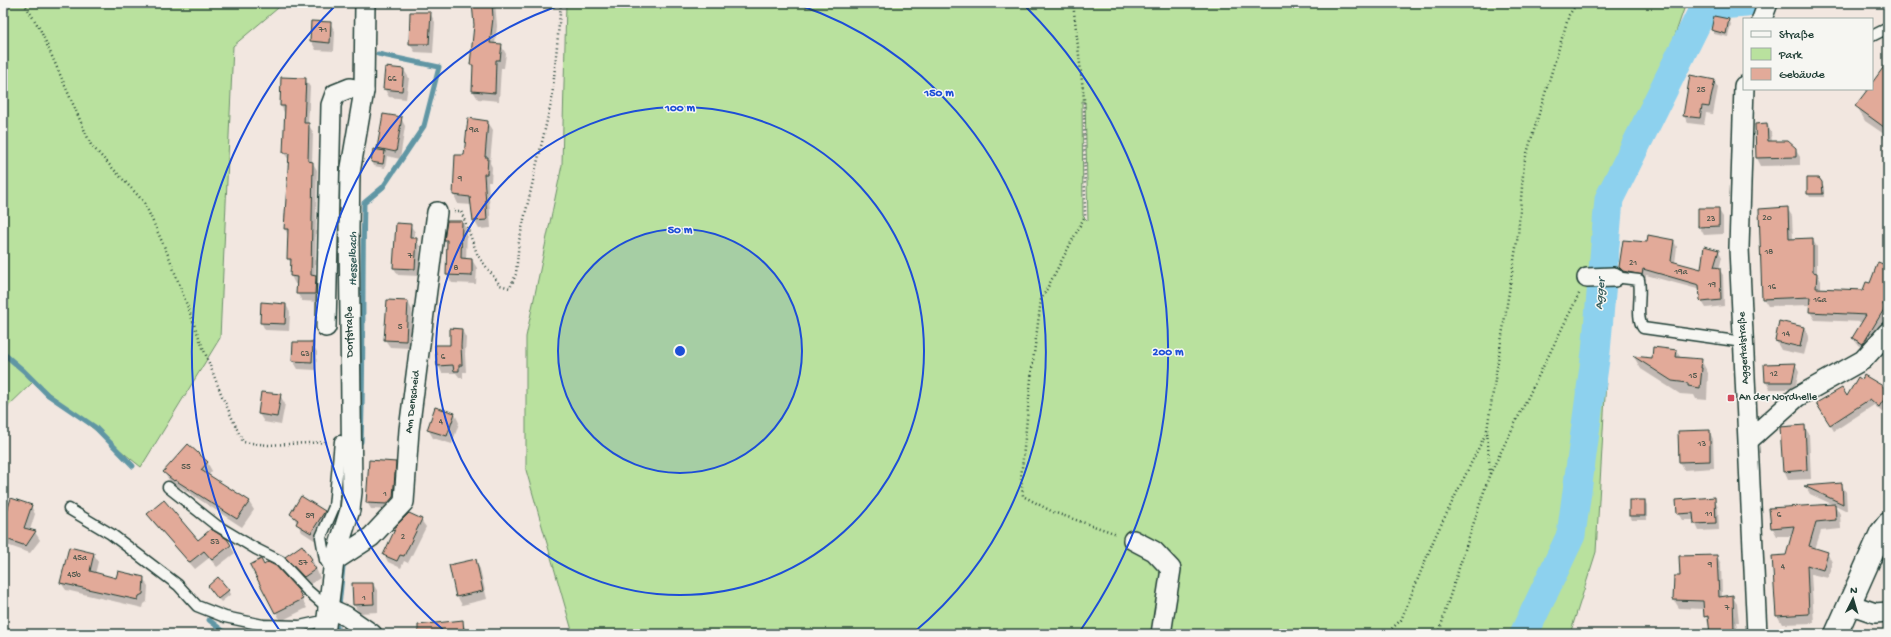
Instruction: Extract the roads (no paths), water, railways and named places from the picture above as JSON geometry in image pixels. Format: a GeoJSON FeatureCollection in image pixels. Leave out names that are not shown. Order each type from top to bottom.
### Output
{"type":"FeatureCollection","features":[{"type":"Feature","properties":{"kind":"main road"},"geometry":{"type":"LineString","coordinates":[[1836,634],[1881,533],[1888,524]]}},
{"type":"Feature","properties":{"kind":"street","name":"Dorfstraße"},"geometry":{"type":"LineString","coordinates":[[327,621],[333,566],[350,510],[352,492],[349,228],[350,173],[364,91],[366,3]]}},
{"type":"Feature","properties":{"kind":"street"},"geometry":{"type":"LineString","coordinates":[[1762,18],[1768,3]]}},
{"type":"Feature","properties":{"kind":"street","name":"Dorfstraße"},"geometry":{"type":"LineString","coordinates":[[326,328],[331,105],[335,94],[350,88],[364,91]]}},
{"type":"Feature","properties":{"kind":"street","name":"Aggertalstraße"},"geometry":{"type":"LineString","coordinates":[[1745,90],[1739,248],[1757,634]]}},
{"type":"Feature","properties":{"kind":"street","name":"Am Denscheid"},"geometry":{"type":"LineString","coordinates":[[333,566],[371,537],[404,502],[409,430],[437,212]]}},
{"type":"Feature","properties":{"kind":"street"},"geometry":{"type":"LineString","coordinates":[[1587,278],[1614,277]]}},
{"type":"Feature","properties":{"kind":"street"},"geometry":{"type":"LineString","coordinates":[[1749,440],[1798,397],[1864,360],[1888,332]]}},
{"type":"Feature","properties":{"kind":"street"},"geometry":{"type":"LineString","coordinates":[[1133,540],[1154,551],[1171,569],[1161,634]]}},
{"type":"Feature","properties":{"kind":"street"},"geometry":{"type":"LineString","coordinates":[[1849,604],[1875,613],[1888,612]]}},
{"type":"Feature","properties":{"kind":"street"},"geometry":{"type":"LineString","coordinates":[[327,621],[346,616],[372,634]]}},
{"type":"Feature","properties":{"kind":"lane"},"geometry":{"type":"LineString","coordinates":[[1873,36],[1888,28]]}},
{"type":"Feature","properties":{"kind":"lane"},"geometry":{"type":"LineString","coordinates":[[1614,277],[1639,280],[1641,291],[1638,322],[1643,328],[1743,342]]}},
{"type":"Feature","properties":{"kind":"lane"},"geometry":{"type":"LineString","coordinates":[[333,566],[325,560],[321,537],[334,507],[340,441]]}},
{"type":"Feature","properties":{"kind":"lane"},"geometry":{"type":"LineString","coordinates":[[68,509],[118,539],[178,585],[197,606],[225,617],[263,625],[300,626],[327,621],[307,590],[280,560],[256,549],[216,525],[168,487]]}},
{"type":"Feature","properties":{"kind":"waterway","name":"Agger"},"geometry":{"type":"LineString","coordinates":[[1524,634],[1571,535],[1596,352],[1609,199],[1705,6],[1746,3]]}},
{"type":"Feature","properties":{"kind":"waterway","name":"Hesselbach"},"geometry":{"type":"LineString","coordinates":[[361,442],[364,203],[383,187],[424,126],[439,67],[378,54]]}},
{"type":"Feature","properties":{"kind":"waterway"},"geometry":{"type":"LineString","coordinates":[[3,353],[48,395],[95,427],[133,466]]}},
{"type":"Feature","properties":{"kind":"waterway","name":"Hesselbach"},"geometry":{"type":"LineString","coordinates":[[339,606],[343,567]]}},
{"type":"Feature","properties":{"kind":"waterway"},"geometry":{"type":"LineString","coordinates":[[209,620],[227,634]]}},
{"type":"Feature","properties":{"kind":"waterway","name":"Hesselbach"},"geometry":{"type":"LineString","coordinates":[[337,627],[337,634]]}},
{"type":"Feature","properties":{"kind":"place","name":"An der Nordhelle"},"geometry":{"type":"Point","coordinates":[1731,398]}}]}
